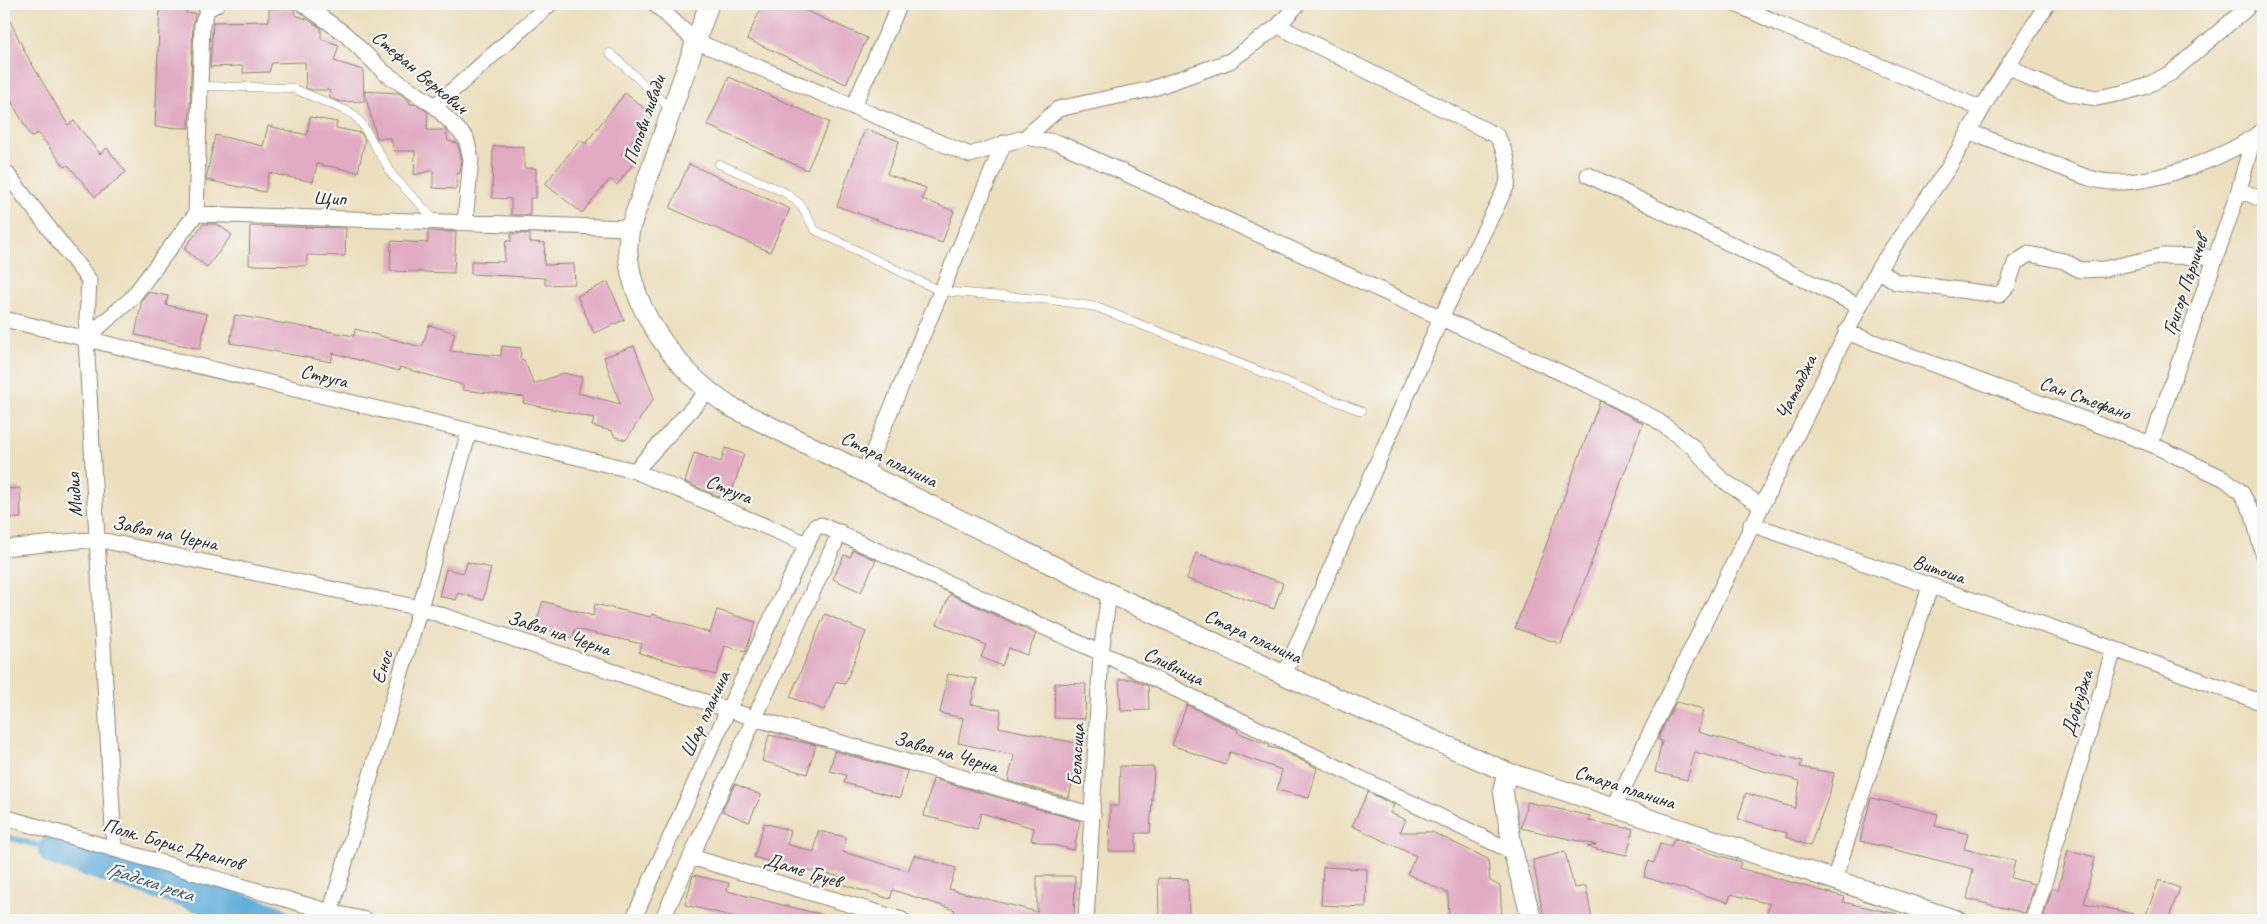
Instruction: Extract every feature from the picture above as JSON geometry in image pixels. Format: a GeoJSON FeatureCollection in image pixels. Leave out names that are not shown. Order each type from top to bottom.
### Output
{"type":"FeatureCollection","features":[{"type":"Feature","properties":{"kind":"street"},"geometry":{"type":"LineString","coordinates":[[86,338],[131,299],[196,214],[202,24],[208,9],[217,4]]}},
{"type":"Feature","properties":{"kind":"street","name":"Стефан Веркович"},"geometry":{"type":"LineString","coordinates":[[303,4],[345,34],[385,73],[435,106],[466,138],[471,158],[465,222]]}},
{"type":"Feature","properties":{"kind":"street"},"geometry":{"type":"LineString","coordinates":[[435,106],[550,4]]}},
{"type":"Feature","properties":{"kind":"street"},"geometry":{"type":"LineString","coordinates":[[655,4],[696,41],[970,155],[1026,137],[1059,143],[1654,418],[1693,447],[1721,480],[1760,505]]}},
{"type":"Feature","properties":{"kind":"street","name":"Попови ливади"},"geometry":{"type":"LineString","coordinates":[[628,254],[630,228],[709,4]]}},
{"type":"Feature","properties":{"kind":"street"},"geometry":{"type":"LineString","coordinates":[[852,107],[900,4]]}},
{"type":"Feature","properties":{"kind":"street"},"geometry":{"type":"LineString","coordinates":[[1026,137],[1058,109],[1151,89],[1230,61],[1278,26],[1296,4]]}},
{"type":"Feature","properties":{"kind":"street"},"geometry":{"type":"LineString","coordinates":[[1736,4],[1982,110]]}},
{"type":"Feature","properties":{"kind":"street","name":"Чаталджа"},"geometry":{"type":"LineString","coordinates":[[1614,807],[1760,505],[1878,269],[1948,167],[2047,4]]}},
{"type":"Feature","properties":{"kind":"street"},"geometry":{"type":"LineString","coordinates":[[2009,65],[2030,79],[2072,94],[2097,98],[2122,94],[2144,87],[2171,73],[2247,8]]}},
{"type":"Feature","properties":{"kind":"street"},"geometry":{"type":"LineString","coordinates":[[1278,26],[1497,136],[1506,151],[1510,167],[1507,185],[1441,318],[1284,675]]}},
{"type":"Feature","properties":{"kind":"street"},"geometry":{"type":"LineString","coordinates":[[1970,132],[2092,179],[2114,182],[2148,179],[2190,167],[2258,134]]}},
{"type":"Feature","properties":{"kind":"street","name":"Григор Пърличев"},"geometry":{"type":"LineString","coordinates":[[2151,444],[2258,134]]}},
{"type":"Feature","properties":{"kind":"street"},"geometry":{"type":"LineString","coordinates":[[864,471],[1004,143]]}},
{"type":"Feature","properties":{"kind":"street","name":"Мидия"},"geometry":{"type":"LineString","coordinates":[[4,170],[88,280],[86,338],[114,847]]}},
{"type":"Feature","properties":{"kind":"street"},"geometry":{"type":"LineString","coordinates":[[1588,175],[1859,306]]}},
{"type":"Feature","properties":{"kind":"street"},"geometry":{"type":"LineString","coordinates":[[2240,190],[2263,200]]}},
{"type":"Feature","properties":{"kind":"street","name":"Щип"},"geometry":{"type":"LineString","coordinates":[[196,214],[630,228]]}},
{"type":"Feature","properties":{"kind":"street","name":"Стара планина"},"geometry":{"type":"LineString","coordinates":[[628,254],[635,291],[655,328],[680,364],[707,392],[729,406],[1109,593],[1284,675],[1508,772],[1956,920]]}},
{"type":"Feature","properties":{"kind":"street"},"geometry":{"type":"LineString","coordinates":[[1878,269],[1896,282],[1999,295],[2008,285],[2015,263],[2029,254],[2064,261],[2080,270],[2104,269],[2162,256],[2216,257]]}},
{"type":"Feature","properties":{"kind":"street","name":"Струга"},"geometry":{"type":"LineString","coordinates":[[4,319],[635,471],[807,544]]}},
{"type":"Feature","properties":{"kind":"street","name":"Сан Стефано"},"geometry":{"type":"LineString","coordinates":[[1846,332],[2151,444],[2225,479],[2241,492],[2254,514],[2263,555]]}},
{"type":"Feature","properties":{"kind":"street"},"geometry":{"type":"LineString","coordinates":[[635,471],[707,392]]}},
{"type":"Feature","properties":{"kind":"street","name":"Енос"},"geometry":{"type":"LineString","coordinates":[[329,916],[420,608],[469,432]]}},
{"type":"Feature","properties":{"kind":"street","name":"Витоша"},"geometry":{"type":"LineString","coordinates":[[1751,524],[2114,649]]}},
{"type":"Feature","properties":{"kind":"street","name":"Сливница"},"geometry":{"type":"LineString","coordinates":[[816,526],[821,525],[840,532],[1102,653],[1513,852]]}},
{"type":"Feature","properties":{"kind":"street","name":"Шар планина"},"geometry":{"type":"LineString","coordinates":[[633,920],[728,710],[816,526]]}},
{"type":"Feature","properties":{"kind":"street"},"geometry":{"type":"LineString","coordinates":[[662,920],[840,532]]}},
{"type":"Feature","properties":{"kind":"street","name":"Завоя на Черна"},"geometry":{"type":"LineString","coordinates":[[4,548],[96,539],[420,608],[754,718],[1093,815]]}},
{"type":"Feature","properties":{"kind":"street"},"geometry":{"type":"LineString","coordinates":[[1834,880],[1930,587]]}},
{"type":"Feature","properties":{"kind":"street","name":"Беласица"},"geometry":{"type":"LineString","coordinates":[[1086,920],[1102,653],[1109,593]]}},
{"type":"Feature","properties":{"kind":"street","name":"Добруджа"},"geometry":{"type":"LineString","coordinates":[[2033,920],[2114,649],[2263,703]]}},
{"type":"Feature","properties":{"kind":"street"},"geometry":{"type":"LineString","coordinates":[[1508,772],[1503,790],[1513,852],[1532,920]]}},
{"type":"Feature","properties":{"kind":"street","name":"Полк. Борис Дрангов"},"geometry":{"type":"LineString","coordinates":[[4,817],[114,847],[329,916],[366,920]]}},
{"type":"Feature","properties":{"kind":"street","name":"Даме Груев"},"geometry":{"type":"LineString","coordinates":[[692,858],[902,920]]}},
{"type":"Feature","properties":{"kind":"lane"},"geometry":{"type":"LineString","coordinates":[[610,53],[672,110]]}},
{"type":"Feature","properties":{"kind":"lane"},"geometry":{"type":"LineString","coordinates":[[200,86],[292,88],[352,113],[362,124],[393,176],[436,221]]}},
{"type":"Feature","properties":{"kind":"lane"},"geometry":{"type":"LineString","coordinates":[[719,164],[784,192],[800,204],[815,230],[940,291],[1052,300],[1096,307],[1361,410]]}},
{"type":"Feature","properties":{"kind":"building"},"geometry":{"type":"Polygon","coordinates":[[[160,4],[187,4],[186,13],[195,13],[189,128],[155,127],[160,4]]]}},
{"type":"Feature","properties":{"kind":"building"},"geometry":{"type":"Polygon","coordinates":[[[763,4],[791,4],[867,38],[846,84],[747,39],[763,4]]]}},
{"type":"Feature","properties":{"kind":"building"},"geometry":{"type":"Polygon","coordinates":[[[4,8],[26,54],[68,125],[74,121],[100,154],[107,148],[126,172],[95,197],[68,165],[65,167],[38,133],[31,137],[4,88],[4,8]]]}},
{"type":"Feature","properties":{"kind":"building"},"geometry":{"type":"Polygon","coordinates":[[[294,8],[295,15],[307,19],[321,28],[321,39],[339,45],[334,61],[363,70],[364,101],[341,102],[330,98],[329,90],[306,88],[305,62],[272,63],[269,72],[243,73],[243,66],[210,67],[213,22],[269,21],[269,9],[294,8]]]}},
{"type":"Feature","properties":{"kind":"building"},"geometry":{"type":"Polygon","coordinates":[[[729,77],[829,122],[807,170],[707,125],[729,77]]]}},
{"type":"Feature","properties":{"kind":"building"},"geometry":{"type":"Polygon","coordinates":[[[364,91],[398,93],[409,100],[410,104],[416,104],[428,112],[427,130],[446,130],[448,141],[457,143],[462,160],[460,173],[457,174],[456,189],[433,188],[433,170],[414,175],[415,151],[394,151],[391,138],[377,138],[364,91]]]}},
{"type":"Feature","properties":{"kind":"building"},"geometry":{"type":"Polygon","coordinates":[[[625,93],[653,115],[621,154],[633,164],[617,185],[610,179],[582,213],[545,184],[580,140],[585,144],[625,93]]]}},
{"type":"Feature","properties":{"kind":"building"},"geometry":{"type":"Polygon","coordinates":[[[310,117],[337,122],[336,128],[361,133],[365,140],[358,172],[317,164],[313,182],[269,173],[265,192],[206,180],[215,135],[263,146],[268,126],[307,135],[310,117]]]}},
{"type":"Feature","properties":{"kind":"building"},"geometry":{"type":"Polygon","coordinates":[[[865,129],[899,141],[887,174],[926,188],[922,199],[954,211],[942,243],[837,206],[865,129]]]}},
{"type":"Feature","properties":{"kind":"building"},"geometry":{"type":"Polygon","coordinates":[[[493,146],[524,147],[524,168],[536,168],[536,198],[530,198],[530,215],[511,215],[511,199],[492,198],[493,146]]]}},
{"type":"Feature","properties":{"kind":"building"},"geometry":{"type":"Polygon","coordinates":[[[689,164],[790,209],[770,252],[670,208],[689,164]]]}},
{"type":"Feature","properties":{"kind":"building"},"geometry":{"type":"Polygon","coordinates":[[[203,224],[217,224],[232,235],[207,267],[184,249],[203,224]]]}},
{"type":"Feature","properties":{"kind":"building"},"geometry":{"type":"Polygon","coordinates":[[[250,226],[346,228],[345,256],[307,255],[307,266],[249,265],[250,226]]]}},
{"type":"Feature","properties":{"kind":"building"},"geometry":{"type":"Polygon","coordinates":[[[428,231],[456,232],[454,273],[390,271],[391,241],[428,243],[428,231]]]}},
{"type":"Feature","properties":{"kind":"building"},"geometry":{"type":"Polygon","coordinates":[[[511,234],[530,234],[530,242],[545,243],[544,265],[574,264],[575,284],[545,285],[545,278],[471,274],[471,261],[504,262],[506,241],[511,241],[511,234]]]}},
{"type":"Feature","properties":{"kind":"building"},"geometry":{"type":"Polygon","coordinates":[[[608,282],[624,320],[594,333],[577,296],[608,282]]]}},
{"type":"Feature","properties":{"kind":"building"},"geometry":{"type":"Polygon","coordinates":[[[148,292],[168,296],[166,305],[207,314],[200,349],[135,335],[142,300],[148,292]]]}},
{"type":"Feature","properties":{"kind":"building"},"geometry":{"type":"Polygon","coordinates":[[[235,315],[354,336],[355,329],[422,347],[429,325],[455,333],[450,351],[501,356],[502,346],[521,348],[520,359],[524,360],[534,384],[563,373],[582,377],[578,393],[620,404],[604,357],[634,346],[654,398],[626,440],[615,437],[612,431],[592,426],[594,418],[523,403],[525,397],[463,390],[463,385],[400,367],[399,371],[333,353],[331,362],[230,343],[235,315]]]}},
{"type":"Feature","properties":{"kind":"building"},"geometry":{"type":"Polygon","coordinates":[[[1600,401],[1643,423],[1561,644],[1515,628],[1600,401]]]}},
{"type":"Feature","properties":{"kind":"building"},"geometry":{"type":"Polygon","coordinates":[[[725,448],[744,454],[729,501],[685,482],[694,453],[721,462],[725,448]]]}},
{"type":"Feature","properties":{"kind":"building"},"geometry":{"type":"Polygon","coordinates":[[[20,488],[21,518],[4,519],[4,489],[20,488]]]}},
{"type":"Feature","properties":{"kind":"building"},"geometry":{"type":"Polygon","coordinates":[[[853,550],[876,560],[861,592],[833,579],[844,555],[850,557],[853,550]]]}},
{"type":"Feature","properties":{"kind":"building"},"geometry":{"type":"Polygon","coordinates":[[[1196,553],[1283,583],[1274,609],[1187,579],[1196,553]]]}},
{"type":"Feature","properties":{"kind":"building"},"geometry":{"type":"Polygon","coordinates":[[[467,562],[491,568],[483,600],[458,593],[456,600],[439,596],[446,569],[464,573],[467,562]]]}},
{"type":"Feature","properties":{"kind":"building"},"geometry":{"type":"Polygon","coordinates":[[[950,594],[1036,634],[1027,655],[1009,648],[1002,666],[981,657],[986,645],[937,624],[950,594]]]}},
{"type":"Feature","properties":{"kind":"building"},"geometry":{"type":"Polygon","coordinates":[[[543,601],[593,616],[595,604],[651,617],[652,614],[710,633],[717,610],[756,622],[745,652],[725,646],[716,675],[639,653],[642,644],[575,629],[573,638],[535,626],[543,601]]]}},
{"type":"Feature","properties":{"kind":"building"},"geometry":{"type":"Polygon","coordinates":[[[825,614],[866,632],[845,684],[836,681],[824,710],[790,697],[825,614]]]}},
{"type":"Feature","properties":{"kind":"building"},"geometry":{"type":"Polygon","coordinates":[[[948,674],[977,679],[971,704],[1001,710],[999,727],[1080,744],[1069,798],[1008,781],[1014,755],[958,743],[963,718],[940,713],[948,674]]]}},
{"type":"Feature","properties":{"kind":"building"},"geometry":{"type":"Polygon","coordinates":[[[1119,679],[1132,679],[1148,686],[1149,710],[1121,711],[1119,679]]]}},
{"type":"Feature","properties":{"kind":"building"},"geometry":{"type":"Polygon","coordinates":[[[1055,683],[1086,684],[1085,719],[1054,718],[1055,683]]]}},
{"type":"Feature","properties":{"kind":"building"},"geometry":{"type":"Polygon","coordinates":[[[1676,702],[1703,709],[1698,732],[1802,761],[1800,767],[1834,773],[1830,792],[1810,846],[1786,837],[1787,833],[1738,819],[1746,793],[1795,808],[1800,781],[1695,752],[1687,780],[1655,772],[1662,741],[1658,740],[1659,736],[1676,702]]]}},
{"type":"Feature","properties":{"kind":"building"},"geometry":{"type":"Polygon","coordinates":[[[1187,705],[1238,730],[1237,732],[1269,745],[1269,747],[1281,750],[1317,768],[1309,798],[1277,790],[1282,770],[1230,752],[1225,765],[1172,745],[1187,705]]]}},
{"type":"Feature","properties":{"kind":"building"},"geometry":{"type":"Polygon","coordinates":[[[769,735],[816,745],[807,774],[762,761],[769,735]]]}},
{"type":"Feature","properties":{"kind":"building"},"geometry":{"type":"Polygon","coordinates":[[[834,751],[907,771],[900,798],[844,783],[846,775],[830,771],[834,751]]]}},
{"type":"Feature","properties":{"kind":"building"},"geometry":{"type":"Polygon","coordinates":[[[1120,766],[1154,767],[1150,833],[1136,833],[1136,851],[1109,851],[1110,806],[1119,806],[1120,766]]]}},
{"type":"Feature","properties":{"kind":"building"},"geometry":{"type":"Polygon","coordinates":[[[933,779],[1080,821],[1074,850],[1031,840],[1034,828],[981,813],[977,829],[924,816],[933,779]]]}},
{"type":"Feature","properties":{"kind":"building"},"geometry":{"type":"Polygon","coordinates":[[[735,784],[761,795],[749,822],[722,811],[735,784]]]}},
{"type":"Feature","properties":{"kind":"building"},"geometry":{"type":"Polygon","coordinates":[[[1368,792],[1394,805],[1390,813],[1406,820],[1400,832],[1432,832],[1488,859],[1490,881],[1500,886],[1502,920],[1449,919],[1448,893],[1407,874],[1416,856],[1352,826],[1368,792]]]}},
{"type":"Feature","properties":{"kind":"building"},"geometry":{"type":"Polygon","coordinates":[[[1871,798],[1938,814],[1935,826],[1968,834],[1964,849],[2015,861],[2011,878],[2034,884],[2025,913],[1967,899],[1973,869],[1860,841],[1871,798]]]}},
{"type":"Feature","properties":{"kind":"building"},"geometry":{"type":"Polygon","coordinates":[[[1527,802],[1590,816],[1589,821],[1633,829],[1627,855],[1587,847],[1596,845],[1521,828],[1527,802]]]}},
{"type":"Feature","properties":{"kind":"building"},"geometry":{"type":"Polygon","coordinates":[[[764,823],[791,831],[787,844],[814,852],[818,831],[846,837],[843,852],[908,871],[914,855],[956,868],[949,889],[1037,912],[1037,876],[1075,876],[1074,920],[952,920],[955,910],[893,890],[890,899],[841,884],[843,877],[800,869],[800,871],[754,857],[764,823]]]}},
{"type":"Feature","properties":{"kind":"building"},"geometry":{"type":"Polygon","coordinates":[[[1674,839],[1691,844],[1690,847],[1741,862],[1739,868],[1845,897],[1843,902],[1897,914],[1896,920],[1785,920],[1766,915],[1770,904],[1731,894],[1728,902],[1644,877],[1649,861],[1654,863],[1660,844],[1671,847],[1674,839]]]}},
{"type":"Feature","properties":{"kind":"building"},"geometry":{"type":"Polygon","coordinates":[[[2068,850],[2095,857],[2084,903],[2134,914],[2133,920],[2046,920],[2044,917],[2052,888],[2058,890],[2068,850]]]}},
{"type":"Feature","properties":{"kind":"building"},"geometry":{"type":"Polygon","coordinates":[[[1565,852],[1574,888],[1586,886],[1592,920],[1544,920],[1533,860],[1565,852]]]}},
{"type":"Feature","properties":{"kind":"building"},"geometry":{"type":"Polygon","coordinates":[[[1323,867],[1367,869],[1366,907],[1321,905],[1323,867]]]}},
{"type":"Feature","properties":{"kind":"building"},"geometry":{"type":"Polygon","coordinates":[[[693,875],[729,883],[727,891],[823,915],[823,920],[736,920],[736,917],[685,905],[693,875]]]}},
{"type":"Feature","properties":{"kind":"building"},"geometry":{"type":"Polygon","coordinates":[[[1158,878],[1188,879],[1189,915],[1159,916],[1158,878]]]}},
{"type":"Feature","properties":{"kind":"building"},"geometry":{"type":"Polygon","coordinates":[[[2159,880],[2180,888],[2168,920],[2144,920],[2159,880]]]}},
{"type":"Feature","properties":{"kind":"waterway"},"geometry":{"type":"LineString","coordinates":[[4,836],[54,850]]}},
{"type":"Feature","properties":{"kind":"waterway","name":"Градска река"},"geometry":{"type":"LineString","coordinates":[[54,850],[274,920]]}}]}
